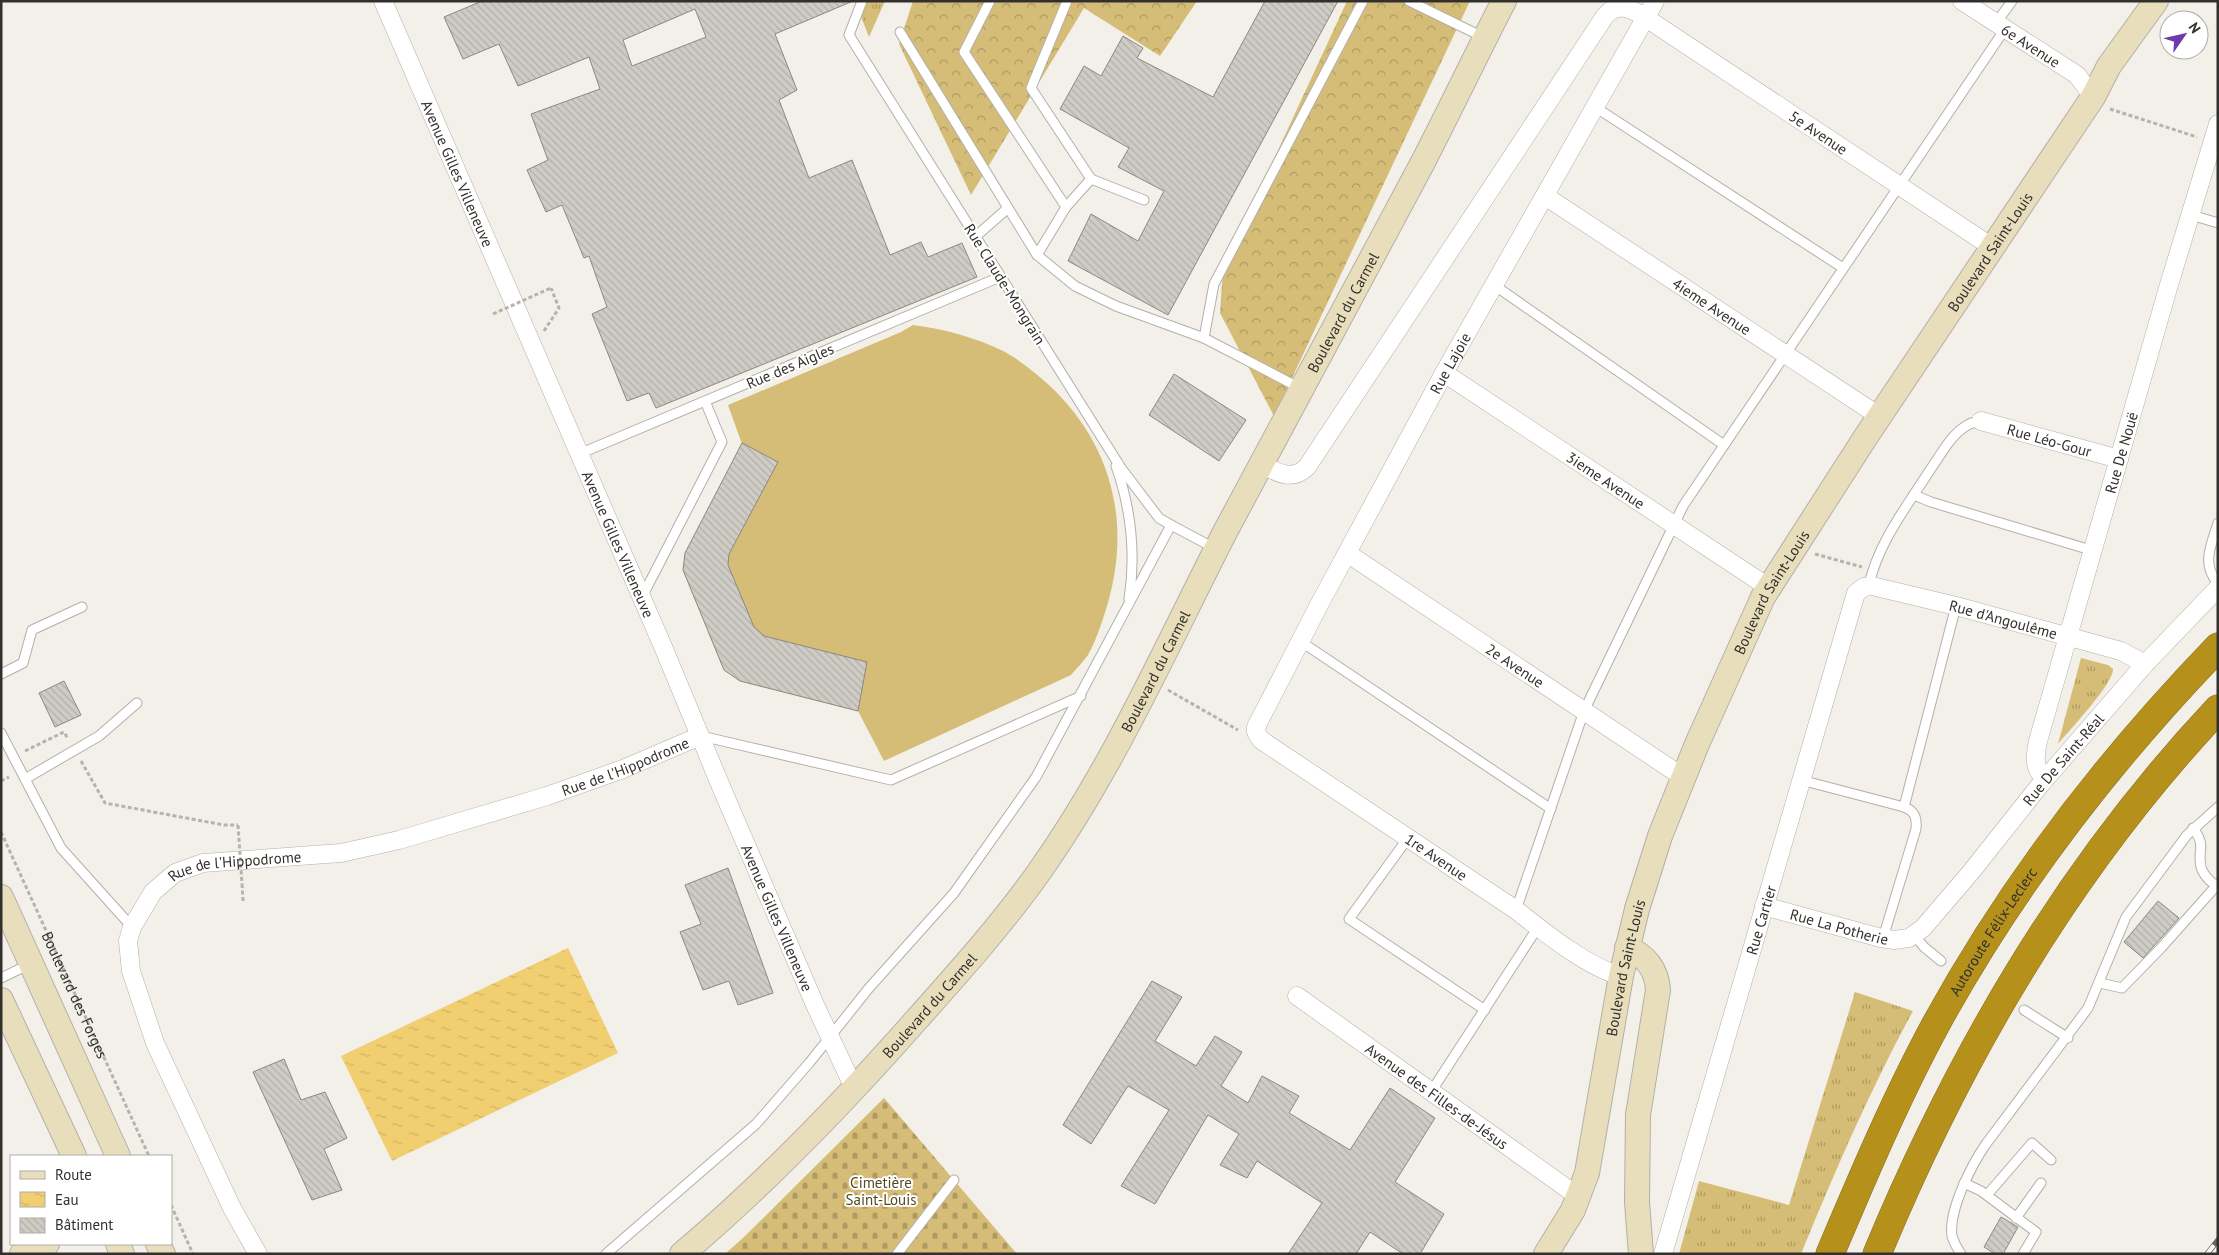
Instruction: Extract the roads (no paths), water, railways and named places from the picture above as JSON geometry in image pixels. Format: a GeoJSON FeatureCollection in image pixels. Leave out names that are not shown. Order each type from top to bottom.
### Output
{"type":"FeatureCollection","features":[{"type":"Feature","properties":{"kind":"highway","name":"Autoroute Félix-Leclerc"},"geometry":{"type":"LineString","coordinates":[[1830,1254],[1904,1085],[1988,935],[2044,851],[2093,787],[2141,729],[2218,647]]}},
{"type":"Feature","properties":{"kind":"highway"},"geometry":{"type":"LineString","coordinates":[[1877,1254],[1950,1094],[2020,968],[2068,894],[2114,833],[2160,775],[2218,709]]}},
{"type":"Feature","properties":{"kind":"street","name":"Avenue Gilles Villeneuve"},"geometry":{"type":"LineString","coordinates":[[383,1],[642,598],[829,1036],[854,1088]]}},
{"type":"Feature","properties":{"kind":"street","name":"Boulevard du Carmel"},"geometry":{"type":"LineString","coordinates":[[682,1254],[740,1202],[854,1088],[945,988],[999,924],[1039,871],[1090,795],[1151,681],[1216,549],[1300,389],[1422,163],[1504,1]]}},
{"type":"Feature","properties":{"kind":"street","name":"Rue Lajoie"},"geometry":{"type":"LineString","coordinates":[[1256,732],[1257,722],[1444,373],[1655,1]]}},
{"type":"Feature","properties":{"kind":"street","name":"6e Avenue"},"geometry":{"type":"LineString","coordinates":[[1962,1],[2077,76],[2093,97]]}},
{"type":"Feature","properties":{"kind":"street","name":"Boulevard Saint-Louis"},"geometry":{"type":"LineString","coordinates":[[1546,1254],[1579,1198],[1592,1154],[1621,976],[1627,948],[1657,845],[1683,777],[1768,587],[1879,416],[2093,97],[2109,66],[2156,1]]}},
{"type":"Feature","properties":{"kind":"street","name":"5e Avenue"},"geometry":{"type":"LineString","coordinates":[[1261,464],[1288,476],[1298,474],[1307,467],[1605,16],[1613,9],[1623,7],[1646,18],[1992,246]]}},
{"type":"Feature","properties":{"kind":"street","name":"Rue De Nouë"},"geometry":{"type":"LineString","coordinates":[[2045,779],[2036,769],[2037,747],[2217,126]]}},
{"type":"Feature","properties":{"kind":"street","name":"4ieme Avenue"},"geometry":{"type":"LineString","coordinates":[[1545,196],[1879,416]]}},
{"type":"Feature","properties":{"kind":"street","name":"3ieme Avenue"},"geometry":{"type":"LineString","coordinates":[[1444,373],[1768,587]]}},
{"type":"Feature","properties":{"kind":"street","name":"Rue Léo-Gour"},"geometry":{"type":"LineString","coordinates":[[1981,421],[2119,459]]}},
{"type":"Feature","properties":{"kind":"street","name":"2e Avenue"},"geometry":{"type":"LineString","coordinates":[[1347,553],[1683,777]]}},
{"type":"Feature","properties":{"kind":"street","name":"Rue d'Angoulême"},"geometry":{"type":"LineString","coordinates":[[1865,581],[2121,651],[2145,664]]}},
{"type":"Feature","properties":{"kind":"street","name":"Rue Cartier"},"geometry":{"type":"LineString","coordinates":[[1663,1254],[1854,597],[1865,581]]}},
{"type":"Feature","properties":{"kind":"street","name":"Rue De Saint-Réal"},"geometry":{"type":"LineString","coordinates":[[1915,936],[1971,872],[2045,779],[2145,664],[2218,588]]}},
{"type":"Feature","properties":{"kind":"street","name":"1re Avenue"},"geometry":{"type":"LineString","coordinates":[[1256,732],[1261,740],[1516,910],[1596,966],[1621,976]]}},
{"type":"Feature","properties":{"kind":"street","name":"Rue de l'Hippodrome"},"geometry":{"type":"LineString","coordinates":[[258,1254],[232,1208],[155,1043],[132,971],[128,940],[132,927],[153,892],[175,873],[203,863],[340,853],[370,848],[547,796],[623,769],[700,736]]}},
{"type":"Feature","properties":{"kind":"street","name":"Boulevard des Forges"},"geometry":{"type":"LineString","coordinates":[[1,897],[118,1155]]}},
{"type":"Feature","properties":{"kind":"street","name":"Rue La Potherie"},"geometry":{"type":"LineString","coordinates":[[1764,906],[1883,938],[1902,939],[1915,936]]}},
{"type":"Feature","properties":{"kind":"street"},"geometry":{"type":"LineString","coordinates":[[1627,948],[1640,954],[1649,964],[1656,979],[1658,990],[1638,1115],[1637,1202],[1641,1254]]}},
{"type":"Feature","properties":{"kind":"street","name":"Avenue des Filles-de-Jésus"},"geometry":{"type":"LineString","coordinates":[[1297,996],[1579,1198]]}},
{"type":"Feature","properties":{"kind":"street"},"geometry":{"type":"LineString","coordinates":[[1,1000],[74,1155]]}},
{"type":"Feature","properties":{"kind":"street"},"geometry":{"type":"LineString","coordinates":[[22,1254],[44,1245]]}},
{"type":"Feature","properties":{"kind":"lane"},"geometry":{"type":"LineString","coordinates":[[389,1],[395,30]]}},
{"type":"Feature","properties":{"kind":"lane","name":"Rue Claude-Mongrain"},"geometry":{"type":"LineString","coordinates":[[862,1],[850,34],[1000,277],[1112,452],[1159,518],[1216,549]]}},
{"type":"Feature","properties":{"kind":"lane"},"geometry":{"type":"LineString","coordinates":[[990,1],[964,52],[1066,207]]}},
{"type":"Feature","properties":{"kind":"lane"},"geometry":{"type":"LineString","coordinates":[[1067,1],[1031,88],[1091,179],[1144,200]]}},
{"type":"Feature","properties":{"kind":"lane"},"geometry":{"type":"LineString","coordinates":[[1204,338],[1214,284],[1363,1]]}},
{"type":"Feature","properties":{"kind":"lane"},"geometry":{"type":"LineString","coordinates":[[1409,1],[1485,38]]}},
{"type":"Feature","properties":{"kind":"lane"},"geometry":{"type":"LineString","coordinates":[[1516,910],[1584,711],[1673,524],[1683,506],[1899,186],[2000,26],[2012,1]]}},
{"type":"Feature","properties":{"kind":"lane"},"geometry":{"type":"LineString","coordinates":[[900,32],[1037,255],[1075,286],[1116,306],[1204,338],[1300,389]]}},
{"type":"Feature","properties":{"kind":"lane"},"geometry":{"type":"LineString","coordinates":[[1595,107],[1843,268]]}},
{"type":"Feature","properties":{"kind":"lane"},"geometry":{"type":"LineString","coordinates":[[1037,255],[1066,207],[1091,179]]}},
{"type":"Feature","properties":{"kind":"lane"},"geometry":{"type":"LineString","coordinates":[[975,236],[1008,208]]}},
{"type":"Feature","properties":{"kind":"lane"},"geometry":{"type":"LineString","coordinates":[[2191,216],[2218,223]]}},
{"type":"Feature","properties":{"kind":"lane","name":"Rue des Aigles"},"geometry":{"type":"LineString","coordinates":[[579,454],[1000,277]]}},
{"type":"Feature","properties":{"kind":"lane"},"geometry":{"type":"LineString","coordinates":[[1494,285],[1724,445]]}},
{"type":"Feature","properties":{"kind":"lane"},"geometry":{"type":"LineString","coordinates":[[642,598],[722,442],[705,401]]}},
{"type":"Feature","properties":{"kind":"lane"},"geometry":{"type":"LineString","coordinates":[[1865,581],[1873,570],[1881,550],[1914,495],[1955,435],[1969,424],[1981,421]]}},
{"type":"Feature","properties":{"kind":"lane"},"geometry":{"type":"LineString","coordinates":[[1112,452],[1121,483],[1131,537],[1132,574],[1126,609]]}},
{"type":"Feature","properties":{"kind":"lane"},"geometry":{"type":"LineString","coordinates":[[1914,495],[1931,502],[2094,551]]}},
{"type":"Feature","properties":{"kind":"lane"},"geometry":{"type":"LineString","coordinates":[[2218,523],[2208,569],[2218,584]]}},
{"type":"Feature","properties":{"kind":"lane"},"geometry":{"type":"LineString","coordinates":[[606,1254],[756,1124],[810,1062],[869,988],[959,888],[1036,777],[1081,696],[1170,525]]}},
{"type":"Feature","properties":{"kind":"lane"},"geometry":{"type":"LineString","coordinates":[[1904,807],[1956,606]]}},
{"type":"Feature","properties":{"kind":"lane"},"geometry":{"type":"LineString","coordinates":[[1,674],[23,663],[32,630],[82,607]]}},
{"type":"Feature","properties":{"kind":"lane"},"geometry":{"type":"LineString","coordinates":[[1300,641],[1551,809]]}},
{"type":"Feature","properties":{"kind":"lane"},"geometry":{"type":"LineString","coordinates":[[700,736],[891,780],[1081,696]]}},
{"type":"Feature","properties":{"kind":"lane"},"geometry":{"type":"LineString","coordinates":[[25,779],[99,736],[137,703]]}},
{"type":"Feature","properties":{"kind":"lane"},"geometry":{"type":"LineString","coordinates":[[1,733],[61,848],[132,927]]}},
{"type":"Feature","properties":{"kind":"lane"},"geometry":{"type":"LineString","coordinates":[[1801,780],[1904,807],[1914,814],[1917,821],[1916,829],[1883,938]]}},
{"type":"Feature","properties":{"kind":"lane"},"geometry":{"type":"LineString","coordinates":[[1961,1254],[1954,1242],[1952,1224],[1964,1183],[1979,1154],[2068,1038],[2088,1008],[2100,982],[2115,939],[2126,917],[2178,845],[2193,828],[2218,807]]}},
{"type":"Feature","properties":{"kind":"lane"},"geometry":{"type":"LineString","coordinates":[[2100,982],[2122,988],[2150,960],[2216,886],[2201,868],[2201,841],[2193,828]]}},
{"type":"Feature","properties":{"kind":"lane"},"geometry":{"type":"LineString","coordinates":[[1408,838],[1349,919],[1485,1010]]}},
{"type":"Feature","properties":{"kind":"lane"},"geometry":{"type":"LineString","coordinates":[[1431,1092],[1538,927]]}},
{"type":"Feature","properties":{"kind":"lane"},"geometry":{"type":"LineString","coordinates":[[1915,936],[1924,947],[1941,961]]}},
{"type":"Feature","properties":{"kind":"lane"},"geometry":{"type":"LineString","coordinates":[[1,978],[32,964]]}},
{"type":"Feature","properties":{"kind":"lane"},"geometry":{"type":"LineString","coordinates":[[2024,1010],[2068,1038]]}},
{"type":"Feature","properties":{"kind":"lane"},"geometry":{"type":"LineString","coordinates":[[1987,1195],[2032,1144],[2051,1160]]}},
{"type":"Feature","properties":{"kind":"lane"},"geometry":{"type":"LineString","coordinates":[[897,1254],[954,1180]]}},
{"type":"Feature","properties":{"kind":"lane"},"geometry":{"type":"LineString","coordinates":[[1964,1183],[1987,1195],[2036,1232],[2023,1254]]}},
{"type":"Feature","properties":{"kind":"lane"},"geometry":{"type":"LineString","coordinates":[[2016,1218],[2041,1183]]}},
{"type":"Feature","properties":{"kind":"water"},"geometry":{"type":"Polygon","coordinates":[[[568,948],[618,1053],[392,1161],[341,1056],[568,948]]]}},
{"type":"Feature","properties":{"kind":"railway"},"geometry":{"type":"LineString","coordinates":[[2207,1254],[2218,1240]]}},
{"type":"Feature","properties":{"kind":"park label","name":"Cimetière Saint-Louis"},"geometry":{"type":"Point","coordinates":[881,1190]}}]}
